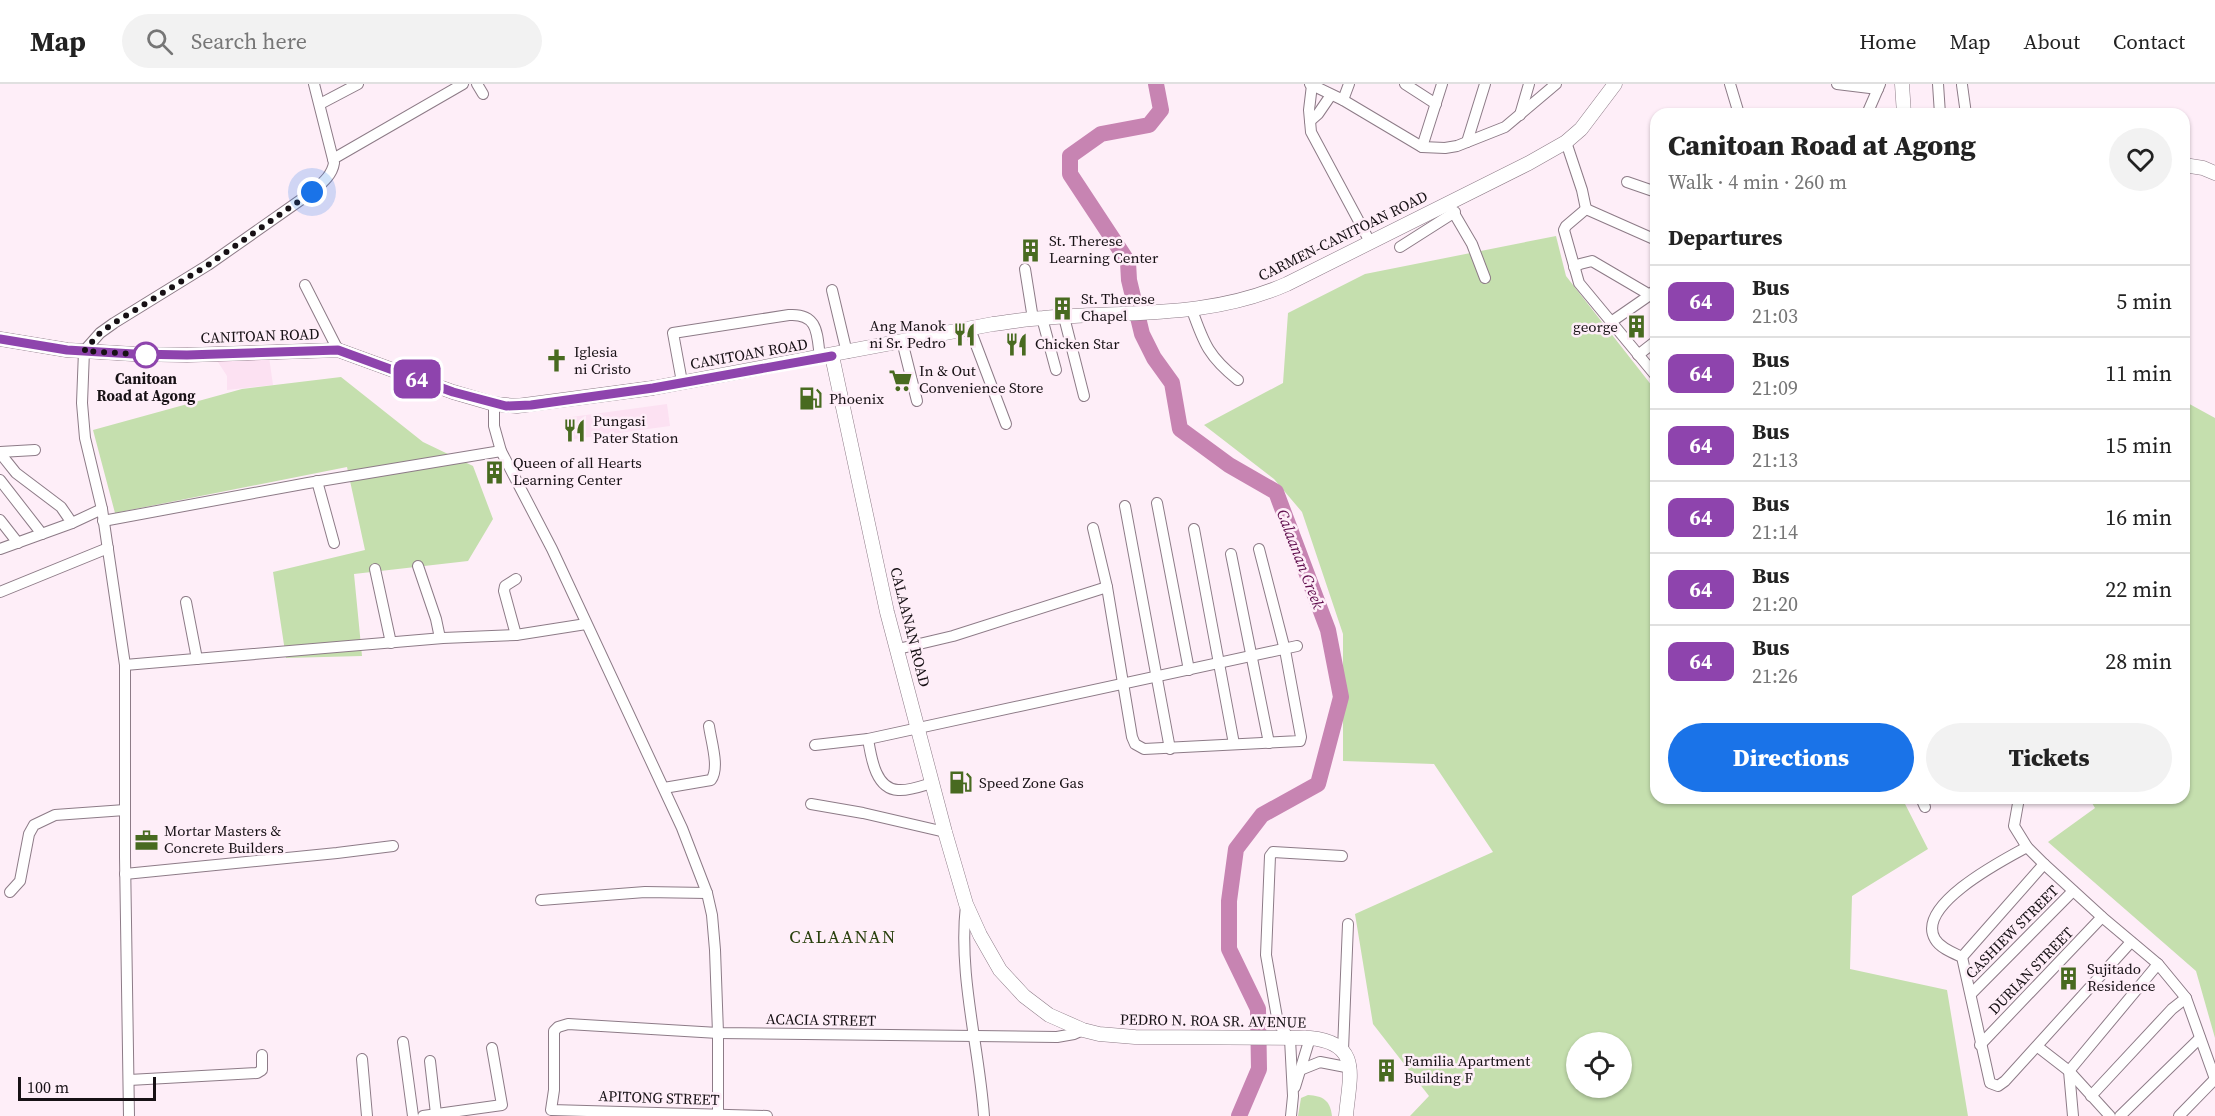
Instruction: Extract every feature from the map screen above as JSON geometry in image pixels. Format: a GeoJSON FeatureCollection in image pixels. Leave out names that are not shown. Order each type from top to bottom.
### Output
{"type":"FeatureCollection","features":[{"type":"Feature","properties":{"kind":"main road","name":"CARMEN-CANITOAN ROAD"},"geometry":{"type":"LineString","coordinates":[[826,357],[970,328],[1037,318],[1192,310],[1245,301],[1269,292],[1370,242],[1451,208],[1566,142],[1581,129],[1615,84]]}},
{"type":"Feature","properties":{"kind":"main road"},"geometry":{"type":"LineString","coordinates":[[1902,84],[1904,108]]}},
{"type":"Feature","properties":{"kind":"main road"},"geometry":{"type":"LineString","coordinates":[[2190,166],[2215,173]]}},
{"type":"Feature","properties":{"kind":"main road","name":"CANITOAN ROAD"},"geometry":{"type":"LineString","coordinates":[[0,339],[84,351],[187,355],[338,350],[453,392],[494,404],[531,405],[826,357]]}},
{"type":"Feature","properties":{"kind":"main road","name":"CALAANAN ROAD"},"geometry":{"type":"LineString","coordinates":[[826,357],[887,612],[966,904]]}},
{"type":"Feature","properties":{"kind":"main road","name":"PEDRO N. ROA SR. AVENUE"},"geometry":{"type":"LineString","coordinates":[[966,904],[990,955],[1011,984],[1049,1015],[1083,1030],[1099,1034],[1135,1037],[1310,1038],[1325,1040],[1343,1050]]}},
{"type":"Feature","properties":{"kind":"main road"},"geometry":{"type":"LineString","coordinates":[[1343,1050],[1351,1068],[1346,1116]]}},
{"type":"Feature","properties":{"kind":"street"},"geometry":{"type":"LineString","coordinates":[[129,1116],[124,810],[125,664],[102,509],[85,438],[82,403],[84,351],[100,333],[208,265],[312,192],[331,173],[333,159],[314,84]]}},
{"type":"Feature","properties":{"kind":"street"},"geometry":{"type":"LineString","coordinates":[[320,104],[358,84]]}},
{"type":"Feature","properties":{"kind":"street"},"geometry":{"type":"LineString","coordinates":[[333,159],[463,84]]}},
{"type":"Feature","properties":{"kind":"street"},"geometry":{"type":"LineString","coordinates":[[477,84],[483,94]]}},
{"type":"Feature","properties":{"kind":"street"},"geometry":{"type":"LineString","coordinates":[[1370,242],[1315,143],[1311,132],[1309,110],[1311,84],[1343,100],[1422,147],[1444,148],[1467,142],[1505,127],[1556,84]]}},
{"type":"Feature","properties":{"kind":"street"},"geometry":{"type":"LineString","coordinates":[[1343,100],[1349,84]]}},
{"type":"Feature","properties":{"kind":"street"},"geometry":{"type":"LineString","coordinates":[[1406,84],[1436,104]]}},
{"type":"Feature","properties":{"kind":"street"},"geometry":{"type":"LineString","coordinates":[[1422,147],[1442,84]]}},
{"type":"Feature","properties":{"kind":"street"},"geometry":{"type":"LineString","coordinates":[[1467,142],[1485,84]]}},
{"type":"Feature","properties":{"kind":"street"},"geometry":{"type":"LineString","coordinates":[[1519,117],[1529,84]]}},
{"type":"Feature","properties":{"kind":"street"},"geometry":{"type":"LineString","coordinates":[[1730,84],[1738,108]]}},
{"type":"Feature","properties":{"kind":"street"},"geometry":{"type":"LineString","coordinates":[[1837,84],[1879,86],[1870,108]]}},
{"type":"Feature","properties":{"kind":"street"},"geometry":{"type":"LineString","coordinates":[[1938,84],[1940,108]]}},
{"type":"Feature","properties":{"kind":"street"},"geometry":{"type":"LineString","coordinates":[[1962,85],[1965,108]]}},
{"type":"Feature","properties":{"kind":"street"},"geometry":{"type":"LineString","coordinates":[[1310,121],[1318,114],[1331,95]]}},
{"type":"Feature","properties":{"kind":"street"},"geometry":{"type":"LineString","coordinates":[[1566,142],[1587,209],[1650,237]]}},
{"type":"Feature","properties":{"kind":"street"},"geometry":{"type":"LineString","coordinates":[[1627,182],[1650,190]]}},
{"type":"Feature","properties":{"kind":"street"},"geometry":{"type":"LineString","coordinates":[[1400,247],[1451,208],[1479,258],[1485,278]]}},
{"type":"Feature","properties":{"kind":"street"},"geometry":{"type":"LineString","coordinates":[[1587,209],[1564,230],[1579,283],[1650,369]]}},
{"type":"Feature","properties":{"kind":"street"},"geometry":{"type":"LineString","coordinates":[[1574,267],[1592,261],[1650,290]]}},
{"type":"Feature","properties":{"kind":"street"},"geometry":{"type":"LineString","coordinates":[[1025,269],[1037,318],[1056,369]]}},
{"type":"Feature","properties":{"kind":"street"},"geometry":{"type":"LineString","coordinates":[[305,285],[338,350]]}},
{"type":"Feature","properties":{"kind":"street"},"geometry":{"type":"LineString","coordinates":[[832,290],[847,353]]}},
{"type":"Feature","properties":{"kind":"street"},"geometry":{"type":"LineString","coordinates":[[1611,322],[1650,294]]}},
{"type":"Feature","properties":{"kind":"street"},"geometry":{"type":"LineString","coordinates":[[1192,310],[1212,356],[1238,380]]}},
{"type":"Feature","properties":{"kind":"street"},"geometry":{"type":"LineString","coordinates":[[682,382],[673,333],[789,315],[803,315],[814,325],[826,357]]}},
{"type":"Feature","properties":{"kind":"street"},"geometry":{"type":"LineString","coordinates":[[1064,317],[1084,396]]}},
{"type":"Feature","properties":{"kind":"street"},"geometry":{"type":"LineString","coordinates":[[970,328],[1006,424]]}},
{"type":"Feature","properties":{"kind":"street"},"geometry":{"type":"LineString","coordinates":[[902,341],[917,401]]}},
{"type":"Feature","properties":{"kind":"street"},"geometry":{"type":"LineString","coordinates":[[1638,355],[1650,346]]}},
{"type":"Feature","properties":{"kind":"street"},"geometry":{"type":"LineString","coordinates":[[494,404],[494,426],[501,451],[547,539],[664,788],[707,893],[712,915],[715,950],[718,1116]]}},
{"type":"Feature","properties":{"kind":"street"},"geometry":{"type":"LineString","coordinates":[[0,453],[35,450]]}},
{"type":"Feature","properties":{"kind":"street"},"geometry":{"type":"LineString","coordinates":[[103,521],[317,481],[501,451]]}},
{"type":"Feature","properties":{"kind":"street"},"geometry":{"type":"LineString","coordinates":[[0,453],[16,473],[61,507],[72,523]]}},
{"type":"Feature","properties":{"kind":"street"},"geometry":{"type":"LineString","coordinates":[[0,480],[42,534]]}},
{"type":"Feature","properties":{"kind":"street"},"geometry":{"type":"LineString","coordinates":[[317,481],[334,543]]}},
{"type":"Feature","properties":{"kind":"street"},"geometry":{"type":"LineString","coordinates":[[1157,503],[1189,670]]}},
{"type":"Feature","properties":{"kind":"street"},"geometry":{"type":"LineString","coordinates":[[1125,506],[1170,749]]}},
{"type":"Feature","properties":{"kind":"street"},"geometry":{"type":"LineString","coordinates":[[0,549],[72,523],[102,509]]}},
{"type":"Feature","properties":{"kind":"street"},"geometry":{"type":"LineString","coordinates":[[0,520],[18,543]]}},
{"type":"Feature","properties":{"kind":"street"},"geometry":{"type":"LineString","coordinates":[[1093,528],[1107,587],[1132,737],[1135,744],[1144,749],[1297,742],[1301,739],[1285,650],[1260,549]]}},
{"type":"Feature","properties":{"kind":"street"},"geometry":{"type":"LineString","coordinates":[[1194,529],[1221,663],[1234,744]]}},
{"type":"Feature","properties":{"kind":"street"},"geometry":{"type":"LineString","coordinates":[[0,592],[108,548]]}},
{"type":"Feature","properties":{"kind":"street"},"geometry":{"type":"LineString","coordinates":[[1231,554],[1269,742]]}},
{"type":"Feature","properties":{"kind":"street"},"geometry":{"type":"LineString","coordinates":[[418,566],[440,638]]}},
{"type":"Feature","properties":{"kind":"street"},"geometry":{"type":"LineString","coordinates":[[375,569],[391,643]]}},
{"type":"Feature","properties":{"kind":"street"},"geometry":{"type":"LineString","coordinates":[[516,579],[505,586],[504,591],[516,635]]}},
{"type":"Feature","properties":{"kind":"street"},"geometry":{"type":"LineString","coordinates":[[898,649],[953,636],[1107,587]]}},
{"type":"Feature","properties":{"kind":"street"},"geometry":{"type":"LineString","coordinates":[[186,602],[197,659]]}},
{"type":"Feature","properties":{"kind":"street"},"geometry":{"type":"LineString","coordinates":[[125,664],[440,638],[516,635],[586,624]]}},
{"type":"Feature","properties":{"kind":"street"},"geometry":{"type":"LineString","coordinates":[[815,745],[867,739],[1297,646]]}},
{"type":"Feature","properties":{"kind":"street"},"geometry":{"type":"LineString","coordinates":[[664,788],[711,780],[715,767],[709,726]]}},
{"type":"Feature","properties":{"kind":"street"},"geometry":{"type":"LineString","coordinates":[[867,739],[877,775],[890,787],[899,790],[932,783]]}},
{"type":"Feature","properties":{"kind":"street"},"geometry":{"type":"LineString","coordinates":[[811,804],[863,813],[945,832]]}},
{"type":"Feature","properties":{"kind":"street"},"geometry":{"type":"LineString","coordinates":[[2018,804],[2014,826],[2027,847],[2102,918],[2158,964],[2186,998],[2215,1079],[2179,1116]]}},
{"type":"Feature","properties":{"kind":"street"},"geometry":{"type":"LineString","coordinates":[[10,892],[20,881],[29,834],[34,825],[55,814],[124,810]]}},
{"type":"Feature","properties":{"kind":"street"},"geometry":{"type":"LineString","coordinates":[[125,874],[393,846]]}},
{"type":"Feature","properties":{"kind":"street"},"geometry":{"type":"LineString","coordinates":[[2027,847],[1987,868],[1965,883],[1938,913],[1932,924],[1934,939],[1938,944],[1962,957],[1990,1083],[1998,1086],[2038,1047],[2131,942]]}},
{"type":"Feature","properties":{"kind":"street"},"geometry":{"type":"LineString","coordinates":[[1293,1096],[1284,1039],[1278,1023],[1266,955],[1270,856],[1273,852],[1342,856]]}},
{"type":"Feature","properties":{"kind":"street"},"geometry":{"type":"LineString","coordinates":[[1962,957],[2044,864]]}},
{"type":"Feature","properties":{"kind":"street","name":"CASHIEW STREET"},"geometry":{"type":"LineString","coordinates":[[1971,994],[2073,891]]}},
{"type":"Feature","properties":{"kind":"street"},"geometry":{"type":"LineString","coordinates":[[541,900],[645,892],[707,893]]}},
{"type":"Feature","properties":{"kind":"street"},"geometry":{"type":"LineString","coordinates":[[966,904],[964,938],[984,1116]]}},
{"type":"Feature","properties":{"kind":"street","name":"DURIAN STREET"},"geometry":{"type":"LineString","coordinates":[[1980,1045],[2102,918]]}},
{"type":"Feature","properties":{"kind":"street"},"geometry":{"type":"LineString","coordinates":[[1343,1050],[1348,924]]}},
{"type":"Feature","properties":{"kind":"street"},"geometry":{"type":"LineString","coordinates":[[2073,1116],[2069,1071],[2158,964]]}},
{"type":"Feature","properties":{"kind":"street"},"geometry":{"type":"LineString","coordinates":[[2091,1096],[2172,1009],[2186,998]]}},
{"type":"Feature","properties":{"kind":"street","name":"ACACIA STREET"},"geometry":{"type":"LineString","coordinates":[[551,1110],[554,1090],[553,1036],[558,1027],[568,1024],[718,1033],[974,1037],[1057,1037],[1083,1030]]}},
{"type":"Feature","properties":{"kind":"street"},"geometry":{"type":"LineString","coordinates":[[1291,1116],[1293,1096],[1310,1038]]}},
{"type":"Feature","properties":{"kind":"street"},"geometry":{"type":"LineString","coordinates":[[2120,1116],[2200,1038]]}},
{"type":"Feature","properties":{"kind":"street"},"geometry":{"type":"LineString","coordinates":[[403,1042],[413,1116]]}},
{"type":"Feature","properties":{"kind":"street"},"geometry":{"type":"LineString","coordinates":[[2038,1047],[2069,1071],[2110,1116]]}},
{"type":"Feature","properties":{"kind":"street"},"geometry":{"type":"LineString","coordinates":[[423,1116],[502,1105],[492,1048]]}},
{"type":"Feature","properties":{"kind":"street"},"geometry":{"type":"LineString","coordinates":[[129,1080],[257,1073],[262,1070],[262,1055]]}},
{"type":"Feature","properties":{"kind":"street"},"geometry":{"type":"LineString","coordinates":[[362,1059],[367,1116]]}},
{"type":"Feature","properties":{"kind":"street"},"geometry":{"type":"LineString","coordinates":[[430,1061],[436,1113]]}},
{"type":"Feature","properties":{"kind":"street"},"geometry":{"type":"LineString","coordinates":[[1300,1070],[1320,1062],[1351,1068]]}},
{"type":"Feature","properties":{"kind":"street","name":"APITONG STREET"},"geometry":{"type":"LineString","coordinates":[[551,1110],[767,1116]]}},
{"type":"Feature","properties":{"kind":"shaded area"},"geometry":{"type":"Polygon","coordinates":[[[269,357],[273,385],[227,390],[227,376],[216,359],[269,357]]]}},
{"type":"Feature","properties":{"kind":"shaded area"},"geometry":{"type":"Polygon","coordinates":[[[667,404],[670,426],[567,440],[564,418],[667,404]]]}},
{"type":"Feature","properties":{"kind":"green space"},"geometry":{"type":"Polygon","coordinates":[[[1556,236],[1566,276],[1650,383],[1650,804],[1905,804],[1928,849],[1852,896],[1850,969],[1947,990],[1968,1116],[1410,1116],[1429,1096],[1373,1024],[1355,914],[1493,852],[1434,764],[1343,761],[1343,634],[1302,512],[1274,479],[1204,425],[1283,383],[1288,313],[1365,274],[1556,236]]]}},
{"type":"Feature","properties":{"kind":"green space"},"geometry":{"type":"Polygon","coordinates":[[[341,377],[423,442],[473,466],[493,519],[468,561],[354,574],[362,656],[286,658],[273,572],[365,550],[347,467],[115,513],[93,430],[242,389],[341,377]]]}},
{"type":"Feature","properties":{"kind":"green space"},"geometry":{"type":"Polygon","coordinates":[[[2190,404],[2215,418],[2215,1038],[2196,971],[2048,842],[2095,808],[2093,804],[2190,804],[2190,404]]]}},
{"type":"Feature","properties":{"kind":"green space"},"geometry":{"type":"Polygon","coordinates":[[[1308,1095],[1318,1096],[1325,1100],[1330,1106],[1332,1116],[1298,1116],[1301,1098],[1308,1095]]]}},
{"type":"Feature","properties":{"kind":"waterway","name":"Calaanan Creek"},"geometry":{"type":"LineString","coordinates":[[1156,84],[1161,110],[1149,125],[1101,134],[1070,156],[1070,174],[1128,262],[1129,280],[1142,334],[1154,358],[1172,383],[1180,429],[1229,465],[1276,492],[1328,630],[1341,697],[1318,784],[1262,815],[1236,849],[1229,901],[1229,949],[1258,1009],[1259,1069],[1239,1116]]}},
{"type":"Feature","properties":{"kind":"bus line","name":"64"},"geometry":{"type":"LineString","coordinates":[[0,339],[67,350],[134,354],[187,355],[338,350],[453,392],[506,406],[531,405],[653,388],[832,356]]}},
{"type":"Feature","properties":{"kind":"place","name":"St. Therese Learning Center"},"geometry":{"type":"Point","coordinates":[1031,250]}},
{"type":"Feature","properties":{"kind":"place","name":"St. Therese Chapel"},"geometry":{"type":"Point","coordinates":[1063,308]}},
{"type":"Feature","properties":{"kind":"place","name":"george"},"geometry":{"type":"Point","coordinates":[1636,327]}},
{"type":"Feature","properties":{"kind":"place","name":"Ang Manok ni Sr. Pedro"},"geometry":{"type":"Point","coordinates":[964,335]}},
{"type":"Feature","properties":{"kind":"place","name":"Chicken Star"},"geometry":{"type":"Point","coordinates":[1017,344]}},
{"type":"Feature","properties":{"kind":"place","name":"Canitoan Road at Agong"},"geometry":{"type":"Point","coordinates":[146,355]}},
{"type":"Feature","properties":{"kind":"place","name":"Iglesia ni Cristo"},"geometry":{"type":"Point","coordinates":[556,361]}},
{"type":"Feature","properties":{"kind":"place","name":"In & Out Convenience Store"},"geometry":{"type":"Point","coordinates":[901,380]}},
{"type":"Feature","properties":{"kind":"place","name":"Phoenix"},"geometry":{"type":"Point","coordinates":[811,399]}},
{"type":"Feature","properties":{"kind":"place","name":"Pungasi Pater Station"},"geometry":{"type":"Point","coordinates":[575,430]}},
{"type":"Feature","properties":{"kind":"place","name":"Queen of all Hearts Learning Center"},"geometry":{"type":"Point","coordinates":[495,472]}},
{"type":"Feature","properties":{"kind":"place","name":"Speed Zone Gas"},"geometry":{"type":"Point","coordinates":[961,783]}},
{"type":"Feature","properties":{"kind":"place","name":"Mortar Masters & Concrete Builders"},"geometry":{"type":"Point","coordinates":[146,840]}},
{"type":"Feature","properties":{"kind":"place","name":"Sujitado Residence"},"geometry":{"type":"Point","coordinates":[2069,978]}},
{"type":"Feature","properties":{"kind":"place","name":"Familia Apartment Building F"},"geometry":{"type":"Point","coordinates":[1386,1070]}},
{"type":"Feature","properties":{"kind":"district","name":"CALAANAN"},"geometry":{"type":"Point","coordinates":[843,937]}},
{"type":"Feature","properties":{"kind":"route"},"geometry":{"type":"LineString","coordinates":[[146,355],[152,355],[84,351],[100,333],[114,323],[208,265],[312,192]]}}]}
